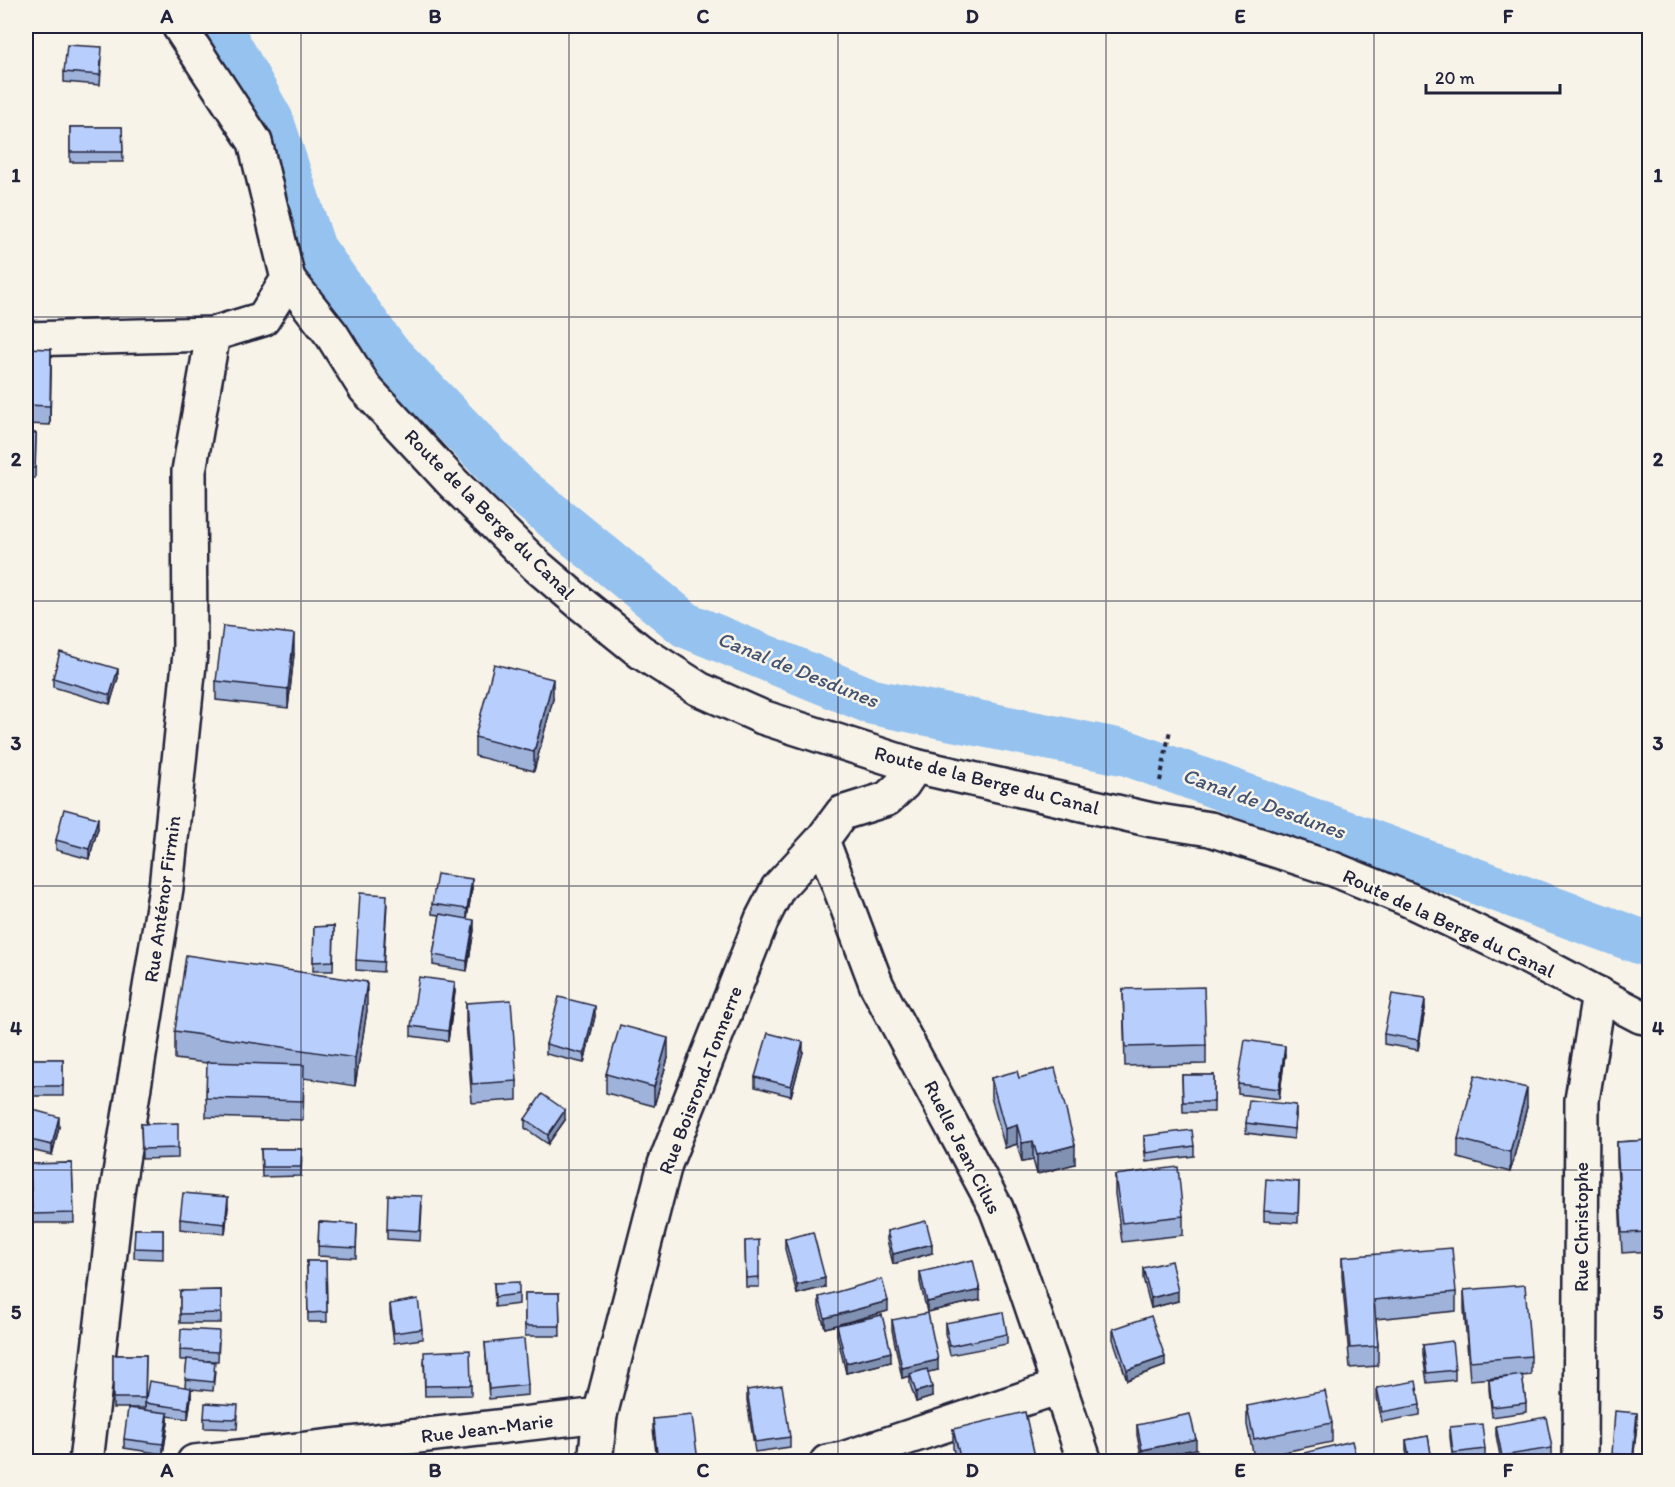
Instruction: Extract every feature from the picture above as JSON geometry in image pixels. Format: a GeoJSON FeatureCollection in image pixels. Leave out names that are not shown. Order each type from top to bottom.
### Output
{"type":"FeatureCollection","features":[{"type":"Feature","properties":{"kind":"street","name":"Route de la Berge du Canal"},"geometry":{"type":"LineString","coordinates":[[179,26],[255,142],[288,279],[332,335],[365,388],[453,483],[537,566],[641,652],[699,689],[762,717],[915,766],[1152,820],[1210,830],[1333,869],[1407,899],[1524,955],[1640,1016],[1650,1018]]}},
{"type":"Feature","properties":{"kind":"street"},"geometry":{"type":"LineString","coordinates":[[26,339],[213,334],[263,319],[288,279]]}},
{"type":"Feature","properties":{"kind":"street","name":"Rue Anténor Firmin"},"geometry":{"type":"LineString","coordinates":[[86,1461],[117,1192],[166,888],[190,654],[189,471],[213,334]]}},
{"type":"Feature","properties":{"kind":"street","name":"Rue Boisrond-Tonnerre"},"geometry":{"type":"LineString","coordinates":[[595,1461],[600,1415],[665,1164],[767,909],[778,888],[822,840],[842,813],[887,799],[903,784],[915,766]]}},
{"type":"Feature","properties":{"kind":"street","name":"Ruelle Jean Cilus"},"geometry":{"type":"LineString","coordinates":[[822,840],[878,986],[996,1208],[1022,1276],[1085,1461]]}},
{"type":"Feature","properties":{"kind":"street","name":"Rue Christophe"},"geometry":{"type":"LineString","coordinates":[[1580,1461],[1582,1100],[1599,994]]}},
{"type":"Feature","properties":{"kind":"street"},"geometry":{"type":"LineString","coordinates":[[827,1461],[843,1459],[1059,1387]]}},
{"type":"Feature","properties":{"kind":"street","name":"Rue Jean-Marie"},"geometry":{"type":"LineString","coordinates":[[194,1461],[600,1415]]}},
{"type":"Feature","properties":{"kind":"path"},"geometry":{"type":"LineString","coordinates":[[1152,820],[1170,729]]}},
{"type":"Feature","properties":{"kind":"building"},"geometry":{"type":"Polygon","coordinates":[[[67,45],[102,47],[100,75],[64,72],[67,45]]]}},
{"type":"Feature","properties":{"kind":"building"},"geometry":{"type":"Polygon","coordinates":[[[70,127],[122,127],[123,152],[70,152],[70,127]]]}},
{"type":"Feature","properties":{"kind":"building"},"geometry":{"type":"Polygon","coordinates":[[[26,348],[51,349],[50,406],[26,405],[26,348]]]}},
{"type":"Feature","properties":{"kind":"building"},"geometry":{"type":"Polygon","coordinates":[[[26,433],[36,433],[35,468],[26,468],[26,433]]]}},
{"type":"Feature","properties":{"kind":"building"},"geometry":{"type":"Polygon","coordinates":[[[223,626],[294,634],[288,689],[216,681],[223,626]]]}},
{"type":"Feature","properties":{"kind":"building"},"geometry":{"type":"Polygon","coordinates":[[[60,652],[118,669],[110,695],[53,678],[60,652]]]}},
{"type":"Feature","properties":{"kind":"building"},"geometry":{"type":"Polygon","coordinates":[[[494,664],[553,679],[534,752],[475,737],[494,664]]]}},
{"type":"Feature","properties":{"kind":"building"},"geometry":{"type":"Polygon","coordinates":[[[64,809],[98,818],[89,849],[56,840],[64,809]]]}},
{"type":"Feature","properties":{"kind":"building"},"geometry":{"type":"Polygon","coordinates":[[[437,874],[472,879],[467,909],[432,904],[437,874]]]}},
{"type":"Feature","properties":{"kind":"building"},"geometry":{"type":"Polygon","coordinates":[[[360,893],[387,895],[383,962],[356,960],[360,893]]]}},
{"type":"Feature","properties":{"kind":"building"},"geometry":{"type":"Polygon","coordinates":[[[440,914],[474,920],[467,961],[433,955],[440,914]]]}},
{"type":"Feature","properties":{"kind":"building"},"geometry":{"type":"Polygon","coordinates":[[[334,926],[333,961],[313,962],[314,927],[334,926]]]}},
{"type":"Feature","properties":{"kind":"building"},"geometry":{"type":"Polygon","coordinates":[[[186,955],[367,982],[355,1058],[175,1031],[186,955]]]}},
{"type":"Feature","properties":{"kind":"building"},"geometry":{"type":"Polygon","coordinates":[[[419,977],[455,982],[448,1031],[411,1026],[419,977]]]}},
{"type":"Feature","properties":{"kind":"building"},"geometry":{"type":"Polygon","coordinates":[[[1204,987],[1206,1045],[1125,1047],[1123,989],[1204,987]]]}},
{"type":"Feature","properties":{"kind":"building"},"geometry":{"type":"Polygon","coordinates":[[[1392,994],[1425,999],[1418,1040],[1384,1034],[1392,994]]]}},
{"type":"Feature","properties":{"kind":"building"},"geometry":{"type":"Polygon","coordinates":[[[559,997],[595,1006],[584,1054],[546,1044],[559,997]]]}},
{"type":"Feature","properties":{"kind":"building"},"geometry":{"type":"Polygon","coordinates":[[[511,1000],[517,1081],[472,1084],[466,1003],[511,1000]]]}},
{"type":"Feature","properties":{"kind":"building"},"geometry":{"type":"Polygon","coordinates":[[[620,1025],[668,1038],[654,1087],[606,1074],[620,1025]]]}},
{"type":"Feature","properties":{"kind":"building"},"geometry":{"type":"Polygon","coordinates":[[[768,1033],[803,1042],[791,1086],[755,1077],[768,1033]]]}},
{"type":"Feature","properties":{"kind":"building"},"geometry":{"type":"Polygon","coordinates":[[[1245,1040],[1285,1046],[1279,1089],[1238,1084],[1245,1040]]]}},
{"type":"Feature","properties":{"kind":"building"},"geometry":{"type":"Polygon","coordinates":[[[26,1059],[63,1059],[63,1086],[26,1086],[26,1059]]]}},
{"type":"Feature","properties":{"kind":"building"},"geometry":{"type":"Polygon","coordinates":[[[207,1062],[304,1065],[303,1101],[206,1098],[207,1062]]]}},
{"type":"Feature","properties":{"kind":"building"},"geometry":{"type":"Polygon","coordinates":[[[1055,1068],[1075,1145],[1037,1155],[1033,1141],[1022,1143],[1017,1125],[1005,1129],[991,1078],[1017,1071],[1019,1078],[1055,1068]]]}},
{"type":"Feature","properties":{"kind":"building"},"geometry":{"type":"Polygon","coordinates":[[[1182,1075],[1214,1075],[1214,1102],[1183,1102],[1182,1075]]]}},
{"type":"Feature","properties":{"kind":"building"},"geometry":{"type":"Polygon","coordinates":[[[1475,1075],[1527,1088],[1510,1152],[1458,1139],[1475,1075]]]}},
{"type":"Feature","properties":{"kind":"building"},"geometry":{"type":"Polygon","coordinates":[[[542,1094],[565,1110],[548,1135],[525,1119],[542,1094]]]}},
{"type":"Feature","properties":{"kind":"building"},"geometry":{"type":"Polygon","coordinates":[[[1249,1100],[1296,1105],[1294,1129],[1246,1123],[1249,1100]]]}},
{"type":"Feature","properties":{"kind":"building"},"geometry":{"type":"Polygon","coordinates":[[[26,1108],[59,1117],[52,1145],[26,1139],[26,1108]]]}},
{"type":"Feature","properties":{"kind":"building"},"geometry":{"type":"Polygon","coordinates":[[[178,1123],[178,1148],[142,1149],[141,1124],[178,1123]]]}},
{"type":"Feature","properties":{"kind":"building"},"geometry":{"type":"Polygon","coordinates":[[[1192,1130],[1194,1146],[1146,1153],[1144,1136],[1192,1130]]]}},
{"type":"Feature","properties":{"kind":"building"},"geometry":{"type":"Polygon","coordinates":[[[1650,1140],[1650,1232],[1622,1233],[1617,1142],[1650,1140]]]}},
{"type":"Feature","properties":{"kind":"building"},"geometry":{"type":"Polygon","coordinates":[[[261,1149],[302,1149],[301,1167],[262,1167],[261,1149]]]}},
{"type":"Feature","properties":{"kind":"building"},"geometry":{"type":"Polygon","coordinates":[[[72,1163],[74,1213],[32,1214],[30,1164],[72,1163]]]}},
{"type":"Feature","properties":{"kind":"building"},"geometry":{"type":"Polygon","coordinates":[[[1178,1167],[1183,1216],[1122,1223],[1115,1175],[1178,1167]]]}},
{"type":"Feature","properties":{"kind":"building"},"geometry":{"type":"Polygon","coordinates":[[[1266,1179],[1299,1182],[1298,1213],[1264,1211],[1266,1179]]]}},
{"type":"Feature","properties":{"kind":"building"},"geometry":{"type":"Polygon","coordinates":[[[183,1193],[228,1197],[225,1224],[180,1219],[183,1193]]]}},
{"type":"Feature","properties":{"kind":"building"},"geometry":{"type":"Polygon","coordinates":[[[388,1195],[422,1196],[420,1231],[387,1229],[388,1195]]]}},
{"type":"Feature","properties":{"kind":"building"},"geometry":{"type":"Polygon","coordinates":[[[926,1221],[932,1244],[893,1254],[887,1231],[926,1221]]]}},
{"type":"Feature","properties":{"kind":"building"},"geometry":{"type":"Polygon","coordinates":[[[319,1222],[357,1224],[356,1248],[318,1246],[319,1222]]]}},
{"type":"Feature","properties":{"kind":"building"},"geometry":{"type":"Polygon","coordinates":[[[135,1229],[163,1229],[163,1249],[134,1248],[135,1229]]]}},
{"type":"Feature","properties":{"kind":"building"},"geometry":{"type":"Polygon","coordinates":[[[813,1232],[825,1278],[797,1285],[785,1239],[813,1232]]]}},
{"type":"Feature","properties":{"kind":"building"},"geometry":{"type":"Polygon","coordinates":[[[759,1240],[759,1277],[746,1278],[745,1241],[759,1240]]]}},
{"type":"Feature","properties":{"kind":"building"},"geometry":{"type":"Polygon","coordinates":[[[1452,1248],[1456,1292],[1374,1300],[1378,1346],[1350,1348],[1342,1257],[1452,1248]]]}},
{"type":"Feature","properties":{"kind":"building"},"geometry":{"type":"Polygon","coordinates":[[[973,1260],[980,1290],[927,1302],[920,1272],[973,1260]]]}},
{"type":"Feature","properties":{"kind":"building"},"geometry":{"type":"Polygon","coordinates":[[[307,1261],[326,1261],[327,1312],[308,1313],[307,1261]]]}},
{"type":"Feature","properties":{"kind":"building"},"geometry":{"type":"Polygon","coordinates":[[[1171,1261],[1178,1291],[1151,1298],[1143,1268],[1171,1261]]]}},
{"type":"Feature","properties":{"kind":"building"},"geometry":{"type":"Polygon","coordinates":[[[882,1279],[888,1301],[825,1318],[819,1297],[882,1279]]]}},
{"type":"Feature","properties":{"kind":"building"},"geometry":{"type":"Polygon","coordinates":[[[519,1282],[519,1294],[495,1297],[494,1283],[519,1282]]]}},
{"type":"Feature","properties":{"kind":"building"},"geometry":{"type":"Polygon","coordinates":[[[1525,1285],[1531,1356],[1470,1361],[1464,1290],[1525,1285]]]}},
{"type":"Feature","properties":{"kind":"building"},"geometry":{"type":"Polygon","coordinates":[[[221,1290],[221,1313],[180,1314],[180,1291],[221,1290]]]}},
{"type":"Feature","properties":{"kind":"building"},"geometry":{"type":"Polygon","coordinates":[[[525,1293],[559,1293],[560,1326],[525,1326],[525,1293]]]}},
{"type":"Feature","properties":{"kind":"building"},"geometry":{"type":"Polygon","coordinates":[[[418,1299],[422,1329],[394,1333],[390,1304],[418,1299]]]}},
{"type":"Feature","properties":{"kind":"building"},"geometry":{"type":"Polygon","coordinates":[[[1003,1312],[1007,1334],[950,1346],[945,1323],[1003,1312]]]}},
{"type":"Feature","properties":{"kind":"building"},"geometry":{"type":"Polygon","coordinates":[[[928,1313],[938,1360],[902,1368],[892,1320],[928,1313]]]}},
{"type":"Feature","properties":{"kind":"building"},"geometry":{"type":"Polygon","coordinates":[[[882,1315],[891,1352],[846,1363],[837,1325],[882,1315]]]}},
{"type":"Feature","properties":{"kind":"building"},"geometry":{"type":"Polygon","coordinates":[[[1151,1316],[1165,1357],[1127,1370],[1113,1329],[1151,1316]]]}},
{"type":"Feature","properties":{"kind":"building"},"geometry":{"type":"Polygon","coordinates":[[[181,1329],[219,1331],[218,1352],[180,1350],[181,1329]]]}},
{"type":"Feature","properties":{"kind":"building"},"geometry":{"type":"Polygon","coordinates":[[[524,1339],[528,1385],[489,1389],[485,1343],[524,1339]]]}},
{"type":"Feature","properties":{"kind":"building"},"geometry":{"type":"Polygon","coordinates":[[[1452,1341],[1455,1370],[1427,1373],[1423,1345],[1452,1341]]]}},
{"type":"Feature","properties":{"kind":"building"},"geometry":{"type":"Polygon","coordinates":[[[470,1350],[471,1385],[425,1386],[424,1352],[470,1350]]]}},
{"type":"Feature","properties":{"kind":"building"},"geometry":{"type":"Polygon","coordinates":[[[113,1355],[146,1355],[145,1398],[113,1398],[113,1355]]]}},
{"type":"Feature","properties":{"kind":"building"},"geometry":{"type":"Polygon","coordinates":[[[187,1359],[215,1362],[213,1382],[185,1379],[187,1359]]]}},
{"type":"Feature","properties":{"kind":"building"},"geometry":{"type":"Polygon","coordinates":[[[927,1369],[932,1387],[916,1392],[910,1374],[927,1369]]]}},
{"type":"Feature","properties":{"kind":"building"},"geometry":{"type":"Polygon","coordinates":[[[1522,1375],[1526,1403],[1492,1407],[1489,1380],[1522,1375]]]}},
{"type":"Feature","properties":{"kind":"building"},"geometry":{"type":"Polygon","coordinates":[[[149,1381],[191,1388],[188,1409],[145,1403],[149,1381]]]}},
{"type":"Feature","properties":{"kind":"building"},"geometry":{"type":"Polygon","coordinates":[[[1416,1381],[1420,1405],[1382,1412],[1377,1388],[1416,1381]]]}},
{"type":"Feature","properties":{"kind":"building"},"geometry":{"type":"Polygon","coordinates":[[[782,1385],[790,1437],[755,1442],[747,1390],[782,1385]]]}},
{"type":"Feature","properties":{"kind":"building"},"geometry":{"type":"Polygon","coordinates":[[[1325,1391],[1332,1423],[1254,1439],[1247,1406],[1325,1391]]]}},
{"type":"Feature","properties":{"kind":"building"},"geometry":{"type":"Polygon","coordinates":[[[205,1403],[238,1405],[237,1419],[204,1418],[205,1403]]]}},
{"type":"Feature","properties":{"kind":"building"},"geometry":{"type":"Polygon","coordinates":[[[128,1408],[168,1413],[163,1444],[124,1439],[128,1408]]]}},
{"type":"Feature","properties":{"kind":"building"},"geometry":{"type":"Polygon","coordinates":[[[1615,1411],[1637,1413],[1633,1455],[1612,1454],[1615,1411]]]}},
{"type":"Feature","properties":{"kind":"building"},"geometry":{"type":"Polygon","coordinates":[[[1025,1412],[1036,1461],[961,1461],[953,1429],[1025,1412]]]}},
{"type":"Feature","properties":{"kind":"building"},"geometry":{"type":"Polygon","coordinates":[[[1190,1414],[1196,1439],[1142,1450],[1137,1425],[1190,1414]]]}},
{"type":"Feature","properties":{"kind":"building"},"geometry":{"type":"Polygon","coordinates":[[[692,1415],[698,1461],[658,1461],[653,1419],[692,1415]]]}},
{"type":"Feature","properties":{"kind":"building"},"geometry":{"type":"Polygon","coordinates":[[[1546,1417],[1552,1448],[1502,1456],[1496,1426],[1546,1417]]]}},
{"type":"Feature","properties":{"kind":"building"},"geometry":{"type":"Polygon","coordinates":[[[1482,1424],[1485,1449],[1453,1453],[1450,1427],[1482,1424]]]}},
{"type":"Feature","properties":{"kind":"building"},"geometry":{"type":"Polygon","coordinates":[[[1428,1436],[1432,1460],[1410,1461],[1406,1440],[1428,1436]]]}},
{"type":"Feature","properties":{"kind":"building"},"geometry":{"type":"Polygon","coordinates":[[[1352,1441],[1357,1461],[1306,1461],[1304,1453],[1352,1441]]]}},
{"type":"Feature","properties":{"kind":"building"},"geometry":{"type":"Polygon","coordinates":[[[1190,1450],[1193,1461],[1172,1461],[1170,1456],[1190,1450]]]}},
{"type":"Feature","properties":{"kind":"building"},"geometry":{"type":"Polygon","coordinates":[[[1260,1456],[1261,1461],[1237,1460],[1260,1456]]]}},
{"type":"Feature","properties":{"kind":"waterway","name":"Canal de Desdunes"},"geometry":{"type":"LineString","coordinates":[[218,26],[271,121],[313,249],[386,351],[516,486],[686,625],[873,702],[1127,753],[1650,945]]}}]}
